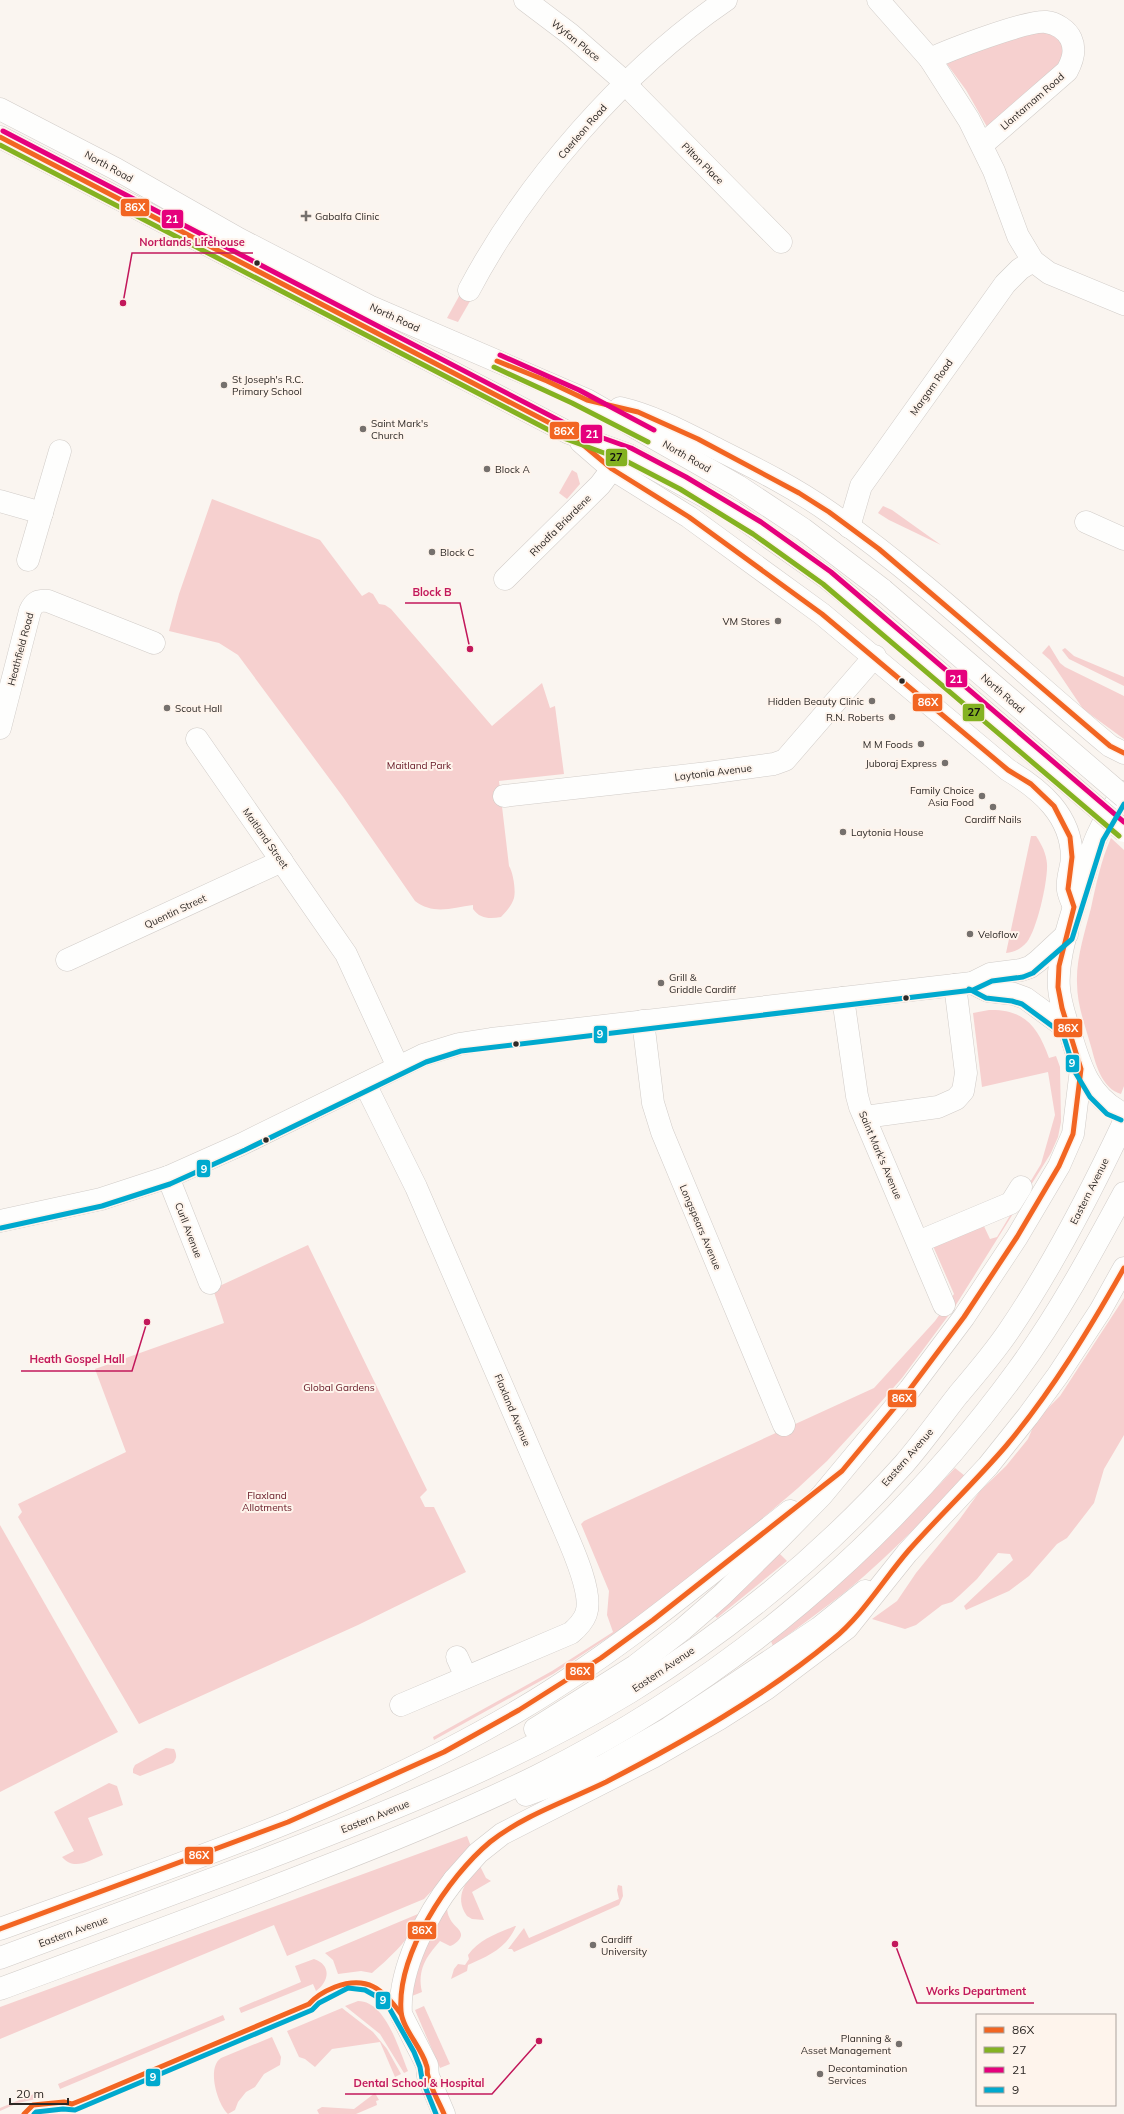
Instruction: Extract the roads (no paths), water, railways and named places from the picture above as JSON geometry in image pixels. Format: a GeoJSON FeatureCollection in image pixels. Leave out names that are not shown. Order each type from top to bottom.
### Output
{"type":"FeatureCollection","features":[{"type":"Feature","properties":{"kind":"main road","name":"Wyfan Place"},"geometry":{"type":"LineString","coordinates":[[524,0],[570,34],[626,83]]}},
{"type":"Feature","properties":{"kind":"main road","name":"Caerleon Road"},"geometry":{"type":"LineString","coordinates":[[469,290],[481,267],[548,170],[583,128],[626,83],[664,48],[726,0]]}},
{"type":"Feature","properties":{"kind":"main road"},"geometry":{"type":"LineString","coordinates":[[878,0],[930,59],[969,120],[1005,197],[1018,236],[1033,261],[1050,273],[1124,304]]}},
{"type":"Feature","properties":{"kind":"main road","name":"Llantarnam Road"},"geometry":{"type":"LineString","coordinates":[[930,59],[1016,27],[1036,22],[1055,24],[1070,36],[1073,53],[1067,71],[982,145]]}},
{"type":"Feature","properties":{"kind":"main road","name":"Pilton Place"},"geometry":{"type":"LineString","coordinates":[[626,83],[634,94],[781,242]]}},
{"type":"Feature","properties":{"kind":"main road","name":"North Road"},"geometry":{"type":"LineString","coordinates":[[0,109],[116,170],[238,239],[369,306],[429,333],[547,381],[587,400],[696,461],[797,525],[853,566],[1124,797]]}},
{"type":"Feature","properties":{"kind":"main road","name":"North Road"},"geometry":{"type":"LineString","coordinates":[[0,136],[569,432],[629,455],[683,483],[753,526],[827,578],[1124,831]]}},
{"type":"Feature","properties":{"kind":"main road","name":"Margam Road"},"geometry":{"type":"LineString","coordinates":[[849,527],[861,486],[1005,284],[1020,269],[1033,261]]}},
{"type":"Feature","properties":{"kind":"main road"},"geometry":{"type":"LineString","coordinates":[[587,400],[638,412],[698,439],[799,493],[849,527],[919,583],[1110,746],[1124,752]]}},
{"type":"Feature","properties":{"kind":"main road"},"geometry":{"type":"LineString","coordinates":[[569,432],[612,469],[725,543],[816,610],[875,656],[1008,770],[1031,784],[1054,806],[1070,837],[1072,857],[1068,889],[1074,907]]}},
{"type":"Feature","properties":{"kind":"main road"},"geometry":{"type":"LineString","coordinates":[[28,560],[60,451]]}},
{"type":"Feature","properties":{"kind":"main road","name":"Rhodfa Briardene"},"geometry":{"type":"LineString","coordinates":[[504,579],[600,485],[612,469]]}},
{"type":"Feature","properties":{"kind":"main road"},"geometry":{"type":"LineString","coordinates":[[0,501],[42,513]]}},
{"type":"Feature","properties":{"kind":"main road"},"geometry":{"type":"LineString","coordinates":[[1086,522],[1124,539]]}},
{"type":"Feature","properties":{"kind":"main road","name":"Heathfield Road"},"geometry":{"type":"LineString","coordinates":[[0,728],[30,611],[34,604],[40,600],[48,601],[154,643]]}},
{"type":"Feature","properties":{"kind":"main road","name":"Laytonia Avenue"},"geometry":{"type":"LineString","coordinates":[[504,796],[708,773],[774,764],[785,760],[875,656]]}},
{"type":"Feature","properties":{"kind":"main road","name":"Maitland Street"},"geometry":{"type":"LineString","coordinates":[[197,738],[346,954],[398,1067]]}},
{"type":"Feature","properties":{"kind":"main road"},"geometry":{"type":"LineString","coordinates":[[1120,1115],[1096,1093],[1081,1069],[1058,987],[1060,966],[1067,934],[1096,837],[1106,818],[1124,792]]}},
{"type":"Feature","properties":{"kind":"main road","name":"Quentin Street"},"geometry":{"type":"LineString","coordinates":[[67,960],[282,861]]}},
{"type":"Feature","properties":{"kind":"main road"},"geometry":{"type":"LineString","coordinates":[[0,1221],[101,1199],[168,1177],[242,1144],[423,1055],[459,1044],[964,984],[990,974],[1021,970],[1030,967],[1042,958],[1067,934]]}},
{"type":"Feature","properties":{"kind":"main road"},"geometry":{"type":"LineString","coordinates":[[964,984],[988,991],[1014,994],[1025,998],[1069,1030]]}},
{"type":"Feature","properties":{"kind":"main road"},"geometry":{"type":"LineString","coordinates":[[865,1117],[938,1106],[956,1099],[963,1092],[966,1073],[964,984]]}},
{"type":"Feature","properties":{"kind":"main road","name":"Saint Mark's Avenue"},"geometry":{"type":"LineString","coordinates":[[843,998],[857,1096],[944,1305]]}},
{"type":"Feature","properties":{"kind":"main road","name":"Longspears Avenue"},"geometry":{"type":"LineString","coordinates":[[643,1021],[653,1103],[662,1132],[784,1425]]}},
{"type":"Feature","properties":{"kind":"main road"},"geometry":{"type":"LineString","coordinates":[[382,1814],[529,1733],[609,1684],[635,1666],[683,1629],[722,1596],[779,1539],[842,1471],[910,1389],[964,1317],[1033,1211],[1062,1161],[1073,1134],[1081,1069]]}},
{"type":"Feature","properties":{"kind":"main road","name":"Flaxland Avenue"},"geometry":{"type":"LineString","coordinates":[[365,1084],[416,1187],[561,1522],[575,1556],[587,1592],[588,1604],[587,1613],[581,1624],[572,1633],[401,1705]]}},
{"type":"Feature","properties":{"kind":"main road","name":"Eastern Avenue"},"geometry":{"type":"LineString","coordinates":[[0,1958],[382,1814],[475,1774],[540,1742],[631,1691],[711,1638],[754,1604],[817,1550],[905,1463],[1006,1334],[1063,1241],[1098,1176],[1120,1115]]}},
{"type":"Feature","properties":{"kind":"main road","name":"Curll Avenue"},"geometry":{"type":"LineString","coordinates":[[168,1177],[210,1283]]}},
{"type":"Feature","properties":{"kind":"main road"},"geometry":{"type":"LineString","coordinates":[[0,1989],[215,1910],[393,1841],[476,1806],[539,1775],[637,1720],[727,1662],[782,1620],[825,1583],[884,1528],[941,1466],[987,1411],[1020,1368],[1055,1314],[1124,1194]]}},
{"type":"Feature","properties":{"kind":"main road"},"geometry":{"type":"LineString","coordinates":[[918,1242],[1016,1195]]}},
{"type":"Feature","properties":{"kind":"main road"},"geometry":{"type":"LineString","coordinates":[[444,2114],[428,2076],[427,2065],[401,2014],[401,2006],[407,1971],[431,1914],[439,1899],[454,1880],[478,1853],[502,1834],[653,1757],[719,1719],[803,1663],[847,1628],[907,1553],[988,1466],[1028,1416],[1058,1375],[1100,1311],[1124,1268]]}},
{"type":"Feature","properties":{"kind":"main road"},"geometry":{"type":"LineString","coordinates":[[0,1929],[288,1822],[396,1775],[444,1752],[519,1710],[601,1658],[653,1620],[842,1471]]}},
{"type":"Feature","properties":{"kind":"main road"},"geometry":{"type":"LineString","coordinates":[[393,1841],[564,1782],[602,1766],[669,1728],[819,1628],[854,1600],[907,1553]]}},
{"type":"Feature","properties":{"kind":"main road"},"geometry":{"type":"LineString","coordinates":[[457,1657],[466,1677]]}},
{"type":"Feature","properties":{"kind":"place","name":"Gabalfa Clinic"},"geometry":{"type":"Point","coordinates":[306,216]}},
{"type":"Feature","properties":{"kind":"place","name":"Nortlands Lifehouse"},"geometry":{"type":"Point","coordinates":[123,303]}},
{"type":"Feature","properties":{"kind":"place","name":"St Joseph's R.C. Primary School"},"geometry":{"type":"Point","coordinates":[224,385]}},
{"type":"Feature","properties":{"kind":"place","name":"Saint Mark's Church"},"geometry":{"type":"Point","coordinates":[363,429]}},
{"type":"Feature","properties":{"kind":"place","name":"Block A"},"geometry":{"type":"Point","coordinates":[487,469]}},
{"type":"Feature","properties":{"kind":"place","name":"Block C"},"geometry":{"type":"Point","coordinates":[432,552]}},
{"type":"Feature","properties":{"kind":"place","name":"VM Stores"},"geometry":{"type":"Point","coordinates":[778,621]}},
{"type":"Feature","properties":{"kind":"place","name":"Block B"},"geometry":{"type":"Point","coordinates":[470,649]}},
{"type":"Feature","properties":{"kind":"place","name":"Hidden Beauty Clinic"},"geometry":{"type":"Point","coordinates":[872,701]}},
{"type":"Feature","properties":{"kind":"place","name":"Scout Hall"},"geometry":{"type":"Point","coordinates":[167,708]}},
{"type":"Feature","properties":{"kind":"place","name":"R.N. Roberts"},"geometry":{"type":"Point","coordinates":[892,717]}},
{"type":"Feature","properties":{"kind":"place","name":"M M Foods"},"geometry":{"type":"Point","coordinates":[921,744]}},
{"type":"Feature","properties":{"kind":"place","name":"Juboraj Express"},"geometry":{"type":"Point","coordinates":[945,763]}},
{"type":"Feature","properties":{"kind":"place","name":"Family Choice Asia Food"},"geometry":{"type":"Point","coordinates":[982,796]}},
{"type":"Feature","properties":{"kind":"place","name":"Cardiff Nails"},"geometry":{"type":"Point","coordinates":[993,807]}},
{"type":"Feature","properties":{"kind":"place","name":"Laytonia House"},"geometry":{"type":"Point","coordinates":[843,832]}},
{"type":"Feature","properties":{"kind":"place","name":"Veloflow"},"geometry":{"type":"Point","coordinates":[970,934]}},
{"type":"Feature","properties":{"kind":"place","name":"Grill & Griddle Cardiff"},"geometry":{"type":"Point","coordinates":[661,983]}},
{"type":"Feature","properties":{"kind":"place","name":"Heath Gospel Hall"},"geometry":{"type":"Point","coordinates":[147,1322]}},
{"type":"Feature","properties":{"kind":"place","name":"Works Department"},"geometry":{"type":"Point","coordinates":[895,1944]}},
{"type":"Feature","properties":{"kind":"place","name":"Cardiff University"},"geometry":{"type":"Point","coordinates":[593,1945]}},
{"type":"Feature","properties":{"kind":"place","name":"Dental School & Hospital"},"geometry":{"type":"Point","coordinates":[539,2041]}},
{"type":"Feature","properties":{"kind":"place","name":"Planning & Asset Management"},"geometry":{"type":"Point","coordinates":[899,2044]}},
{"type":"Feature","properties":{"kind":"place","name":"Decontamination Services"},"geometry":{"type":"Point","coordinates":[820,2074]}},
{"type":"Feature","properties":{"kind":"park label","name":"Maitland Park"},"geometry":{"type":"Point","coordinates":[419,765]}},
{"type":"Feature","properties":{"kind":"park label","name":"Global Gardens"},"geometry":{"type":"Point","coordinates":[339,1387]}},
{"type":"Feature","properties":{"kind":"park label","name":"Flaxland Allotments"},"geometry":{"type":"Point","coordinates":[267,1500]}}]}
